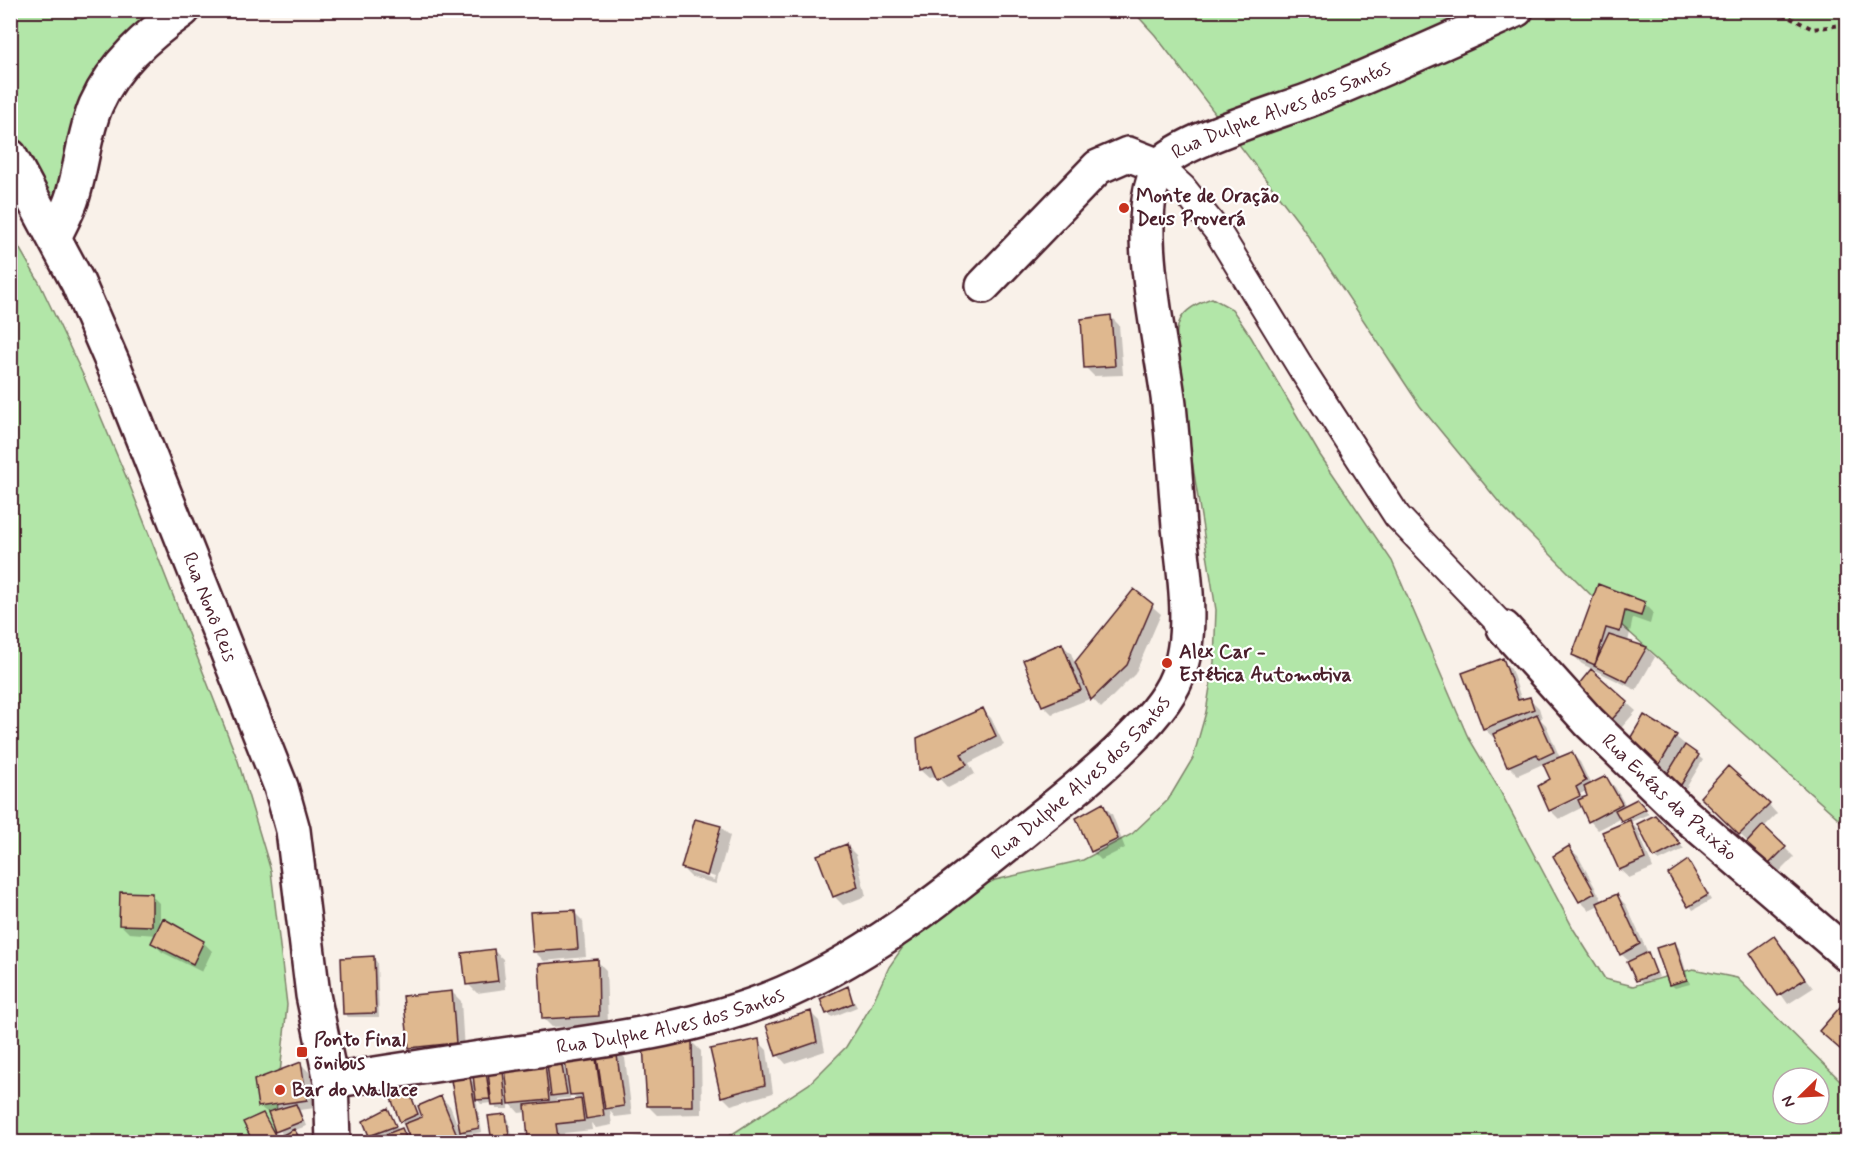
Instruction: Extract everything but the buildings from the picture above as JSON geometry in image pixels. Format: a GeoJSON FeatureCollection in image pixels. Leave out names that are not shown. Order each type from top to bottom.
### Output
{"type":"FeatureCollection","features":[{"type":"Feature","properties":{"kind":"street"},"geometry":{"type":"LineString","coordinates":[[54,237],[73,196],[85,138],[96,104],[128,57],[149,34],[183,10]]}},
{"type":"Feature","properties":{"kind":"street","name":"Rua Dulphe Alves dos Santos"},"geometry":{"type":"LineString","coordinates":[[331,1081],[593,1042],[711,1019],[784,992],[845,960],[919,913],[979,870],[1086,781],[1153,714],[1177,678],[1183,652],[1186,602],[1166,382],[1151,291],[1146,235],[1149,204],[1159,166],[1172,154],[1202,139],[1316,97],[1516,10]]}},
{"type":"Feature","properties":{"kind":"street"},"geometry":{"type":"LineString","coordinates":[[983,286],[1098,167],[1128,154],[1159,166],[1184,188],[1218,232],[1303,371],[1397,516],[1504,628]]}},
{"type":"Feature","properties":{"kind":"street","name":"Rua Nonô Reis"},"geometry":{"type":"LineString","coordinates":[[10,156],[78,283],[113,364],[281,787],[293,830],[313,995],[331,1081],[333,1143]]}},
{"type":"Feature","properties":{"kind":"street","name":"Rua Enéas da Paixão"},"geometry":{"type":"LineString","coordinates":[[1504,628],[1589,722],[1683,813],[1848,955]]}},
{"type":"Feature","properties":{"kind":"path"},"geometry":{"type":"LineString","coordinates":[[1774,10],[1813,29],[1848,24]]}},
{"type":"Feature","properties":{"kind":"green space"},"geometry":{"type":"Polygon","coordinates":[[[10,11],[166,11],[53,210],[11,137],[10,11]]]}},
{"type":"Feature","properties":{"kind":"green space"},"geometry":{"type":"Polygon","coordinates":[[[1133,11],[1847,11],[1847,826],[1619,623],[1503,507],[1420,406],[1300,224],[1155,35],[1133,11]]]}},
{"type":"Feature","properties":{"kind":"green space"},"geometry":{"type":"Polygon","coordinates":[[[10,232],[39,282],[84,377],[130,486],[238,761],[271,871],[287,1005],[273,1142],[11,1142],[10,232]]]}},
{"type":"Feature","properties":{"kind":"green space"},"geometry":{"type":"Polygon","coordinates":[[[1212,298],[1232,309],[1251,337],[1320,455],[1392,561],[1467,735],[1498,787],[1574,930],[1605,979],[1633,986],[1693,969],[1737,978],[1826,1066],[1771,1066],[1771,1126],[1831,1126],[1831,1071],[1848,1088],[1847,1142],[720,1142],[809,1084],[846,1047],[870,1008],[889,967],[914,931],[966,893],[995,880],[1083,860],[1132,834],[1168,800],[1193,758],[1206,712],[1214,662],[1216,610],[1176,361],[1177,329],[1184,314],[1190,308],[1212,298]]]}},
{"type":"Feature","properties":{"kind":"place","name":"Monte de Oração Deus Proverá"},"geometry":{"type":"Point","coordinates":[1124,208]}},
{"type":"Feature","properties":{"kind":"place","name":"Alex Car - Estética Automotiva"},"geometry":{"type":"Point","coordinates":[1167,663]}},
{"type":"Feature","properties":{"kind":"place","name":"Ponto Final õnibus"},"geometry":{"type":"Point","coordinates":[302,1052]}},
{"type":"Feature","properties":{"kind":"place","name":"Bar do Wallace"},"geometry":{"type":"Point","coordinates":[280,1090]}}]}
